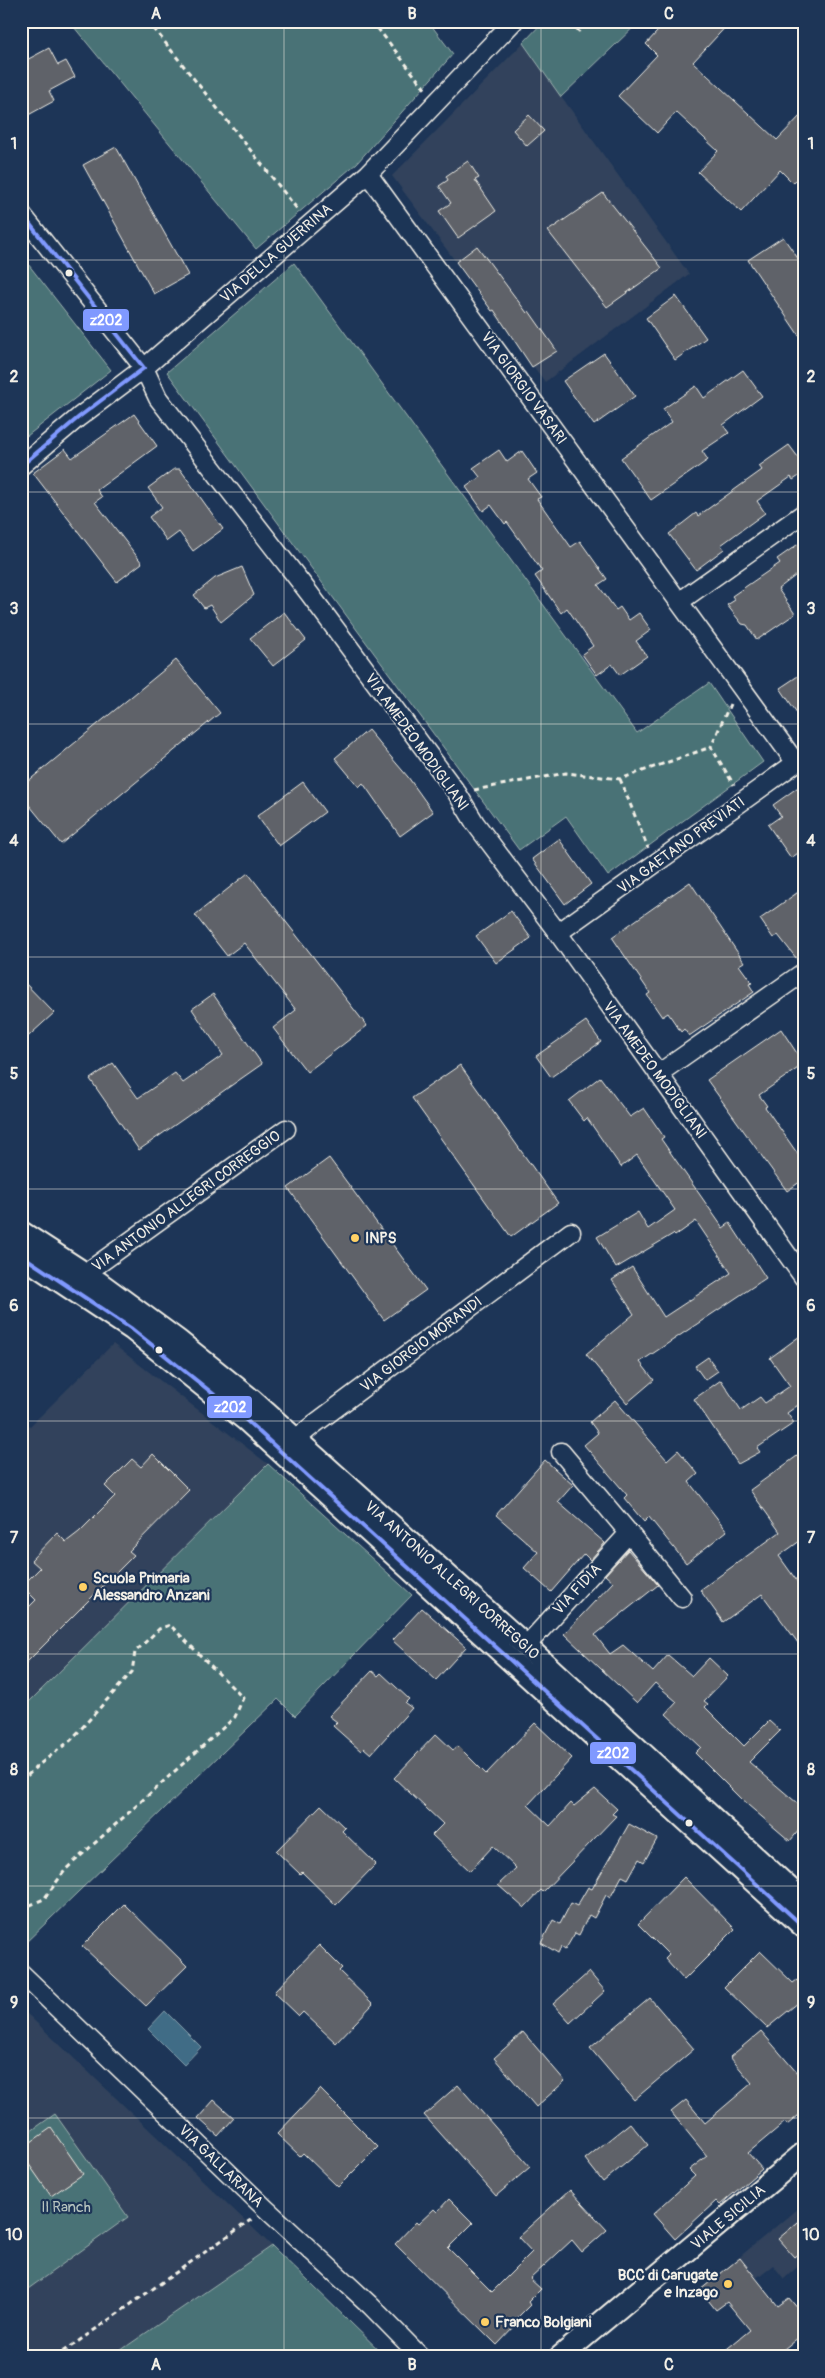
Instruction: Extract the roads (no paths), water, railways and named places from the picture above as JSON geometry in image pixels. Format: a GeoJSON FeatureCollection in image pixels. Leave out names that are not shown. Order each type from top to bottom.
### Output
{"type":"FeatureCollection","features":[{"type":"Feature","properties":{"kind":"street","name":"VIA DELLA GUERRINA"},"geometry":{"type":"LineString","coordinates":[[21,466],[79,417],[144,368],[368,174],[514,21]]}},
{"type":"Feature","properties":{"kind":"street","name":"VIA GIORGIO VASARI"},"geometry":{"type":"LineString","coordinates":[[368,174],[739,684],[800,760]]}},
{"type":"Feature","properties":{"kind":"street","name":"VIA AMEDEO MODIGLIANI"},"geometry":{"type":"LineString","coordinates":[[21,213],[144,368],[158,398],[309,593],[456,793],[476,824],[558,933],[804,1278]]}},
{"type":"Feature","properties":{"kind":"street"},"geometry":{"type":"LineString","coordinates":[[680,602],[804,513]]}},
{"type":"Feature","properties":{"kind":"street","name":"VIA GAETANO PREVIATI"},"geometry":{"type":"LineString","coordinates":[[558,933],[800,760]]}},
{"type":"Feature","properties":{"kind":"street"},"geometry":{"type":"LineString","coordinates":[[658,1074],[804,972]]}},
{"type":"Feature","properties":{"kind":"street","name":"VIA ANTONIO ALLEGRI CORREGGIO"},"geometry":{"type":"LineString","coordinates":[[86,1273],[286,1129]]}},
{"type":"Feature","properties":{"kind":"street","name":"VIA ANTONIO ALLEGRI CORREGGIO"},"geometry":{"type":"LineString","coordinates":[[21,1232],[86,1273],[177,1340],[283,1449],[804,1927]]}},
{"type":"Feature","properties":{"kind":"street","name":"VIA GIORGIO MORANDI"},"geometry":{"type":"LineString","coordinates":[[283,1449],[571,1232]]}},
{"type":"Feature","properties":{"kind":"street","name":"VIA ANTONIO ALLEGRI CORREGGIO"},"geometry":{"type":"LineString","coordinates":[[21,1255],[132,1329],[526,1646],[804,1902]]}},
{"type":"Feature","properties":{"kind":"street"},"geometry":{"type":"LineString","coordinates":[[561,1452],[682,1598]]}},
{"type":"Feature","properties":{"kind":"street","name":"VIA FIDIA"},"geometry":{"type":"LineString","coordinates":[[526,1646],[629,1533]]}},
{"type":"Feature","properties":{"kind":"street","name":"VIA GALLARANA"},"geometry":{"type":"LineString","coordinates":[[21,1973],[265,2208],[370,2305],[421,2357]]}},
{"type":"Feature","properties":{"kind":"street","name":"VIALE SICILIA"},"geometry":{"type":"LineString","coordinates":[[560,2357],[804,2153]]}},
{"type":"Feature","properties":{"kind":"place","name":"INPS"},"geometry":{"type":"Point","coordinates":[355,1238]}},
{"type":"Feature","properties":{"kind":"place","name":"Scuola Primaria Alessandro Anzani"},"geometry":{"type":"Point","coordinates":[83,1587]}},
{"type":"Feature","properties":{"kind":"place","name":"BCC di Carugate e Inzago"},"geometry":{"type":"Point","coordinates":[728,2284]}},
{"type":"Feature","properties":{"kind":"place","name":"Franco Bolgiani"},"geometry":{"type":"Point","coordinates":[485,2322]}},
{"type":"Feature","properties":{"kind":"park label","name":"Il Ranch"},"geometry":{"type":"Point","coordinates":[66,2207]}}]}
